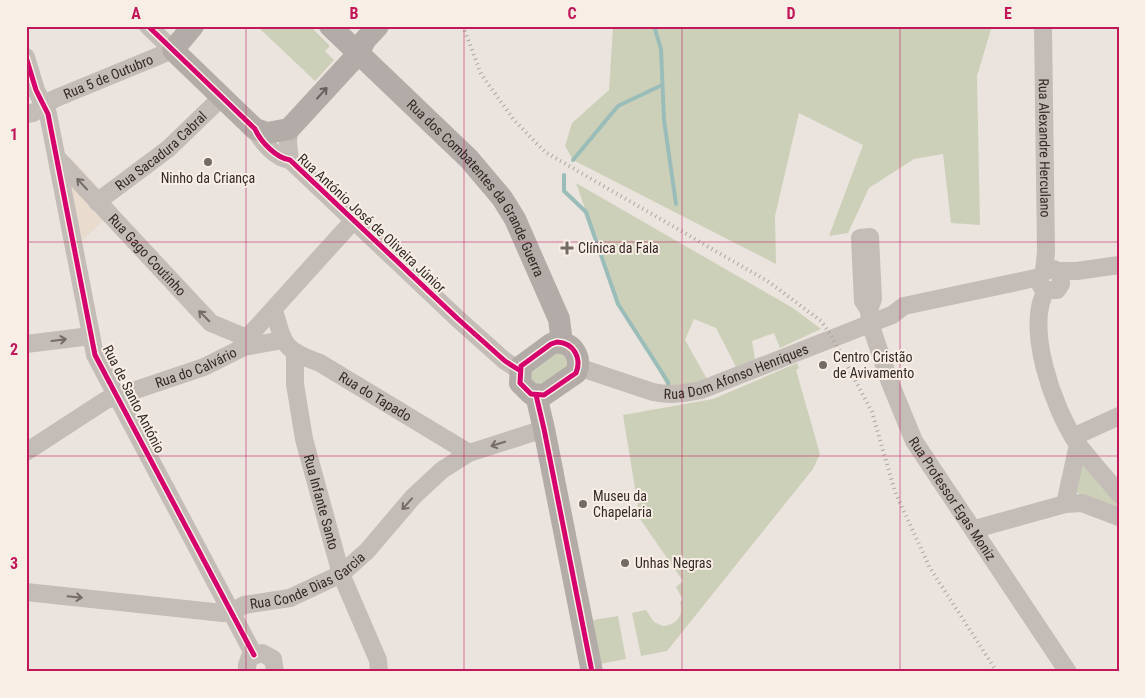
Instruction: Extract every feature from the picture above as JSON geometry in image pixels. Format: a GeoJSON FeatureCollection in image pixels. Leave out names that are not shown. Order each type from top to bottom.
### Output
{"type":"FeatureCollection","features":[{"type":"Feature","properties":{"kind":"main road","name":"Rua 5 de Outubro"},"geometry":{"type":"LineString","coordinates":[[172,50],[192,26]]}},
{"type":"Feature","properties":{"kind":"main road","name":"Rua dos Combatentes da Grande Guerra"},"geometry":{"type":"LineString","coordinates":[[330,26],[469,159],[502,198],[515,219],[559,319],[562,342]]}},
{"type":"Feature","properties":{"kind":"main road"},"geometry":{"type":"LineString","coordinates":[[255,129],[268,133],[289,129],[359,53],[365,40],[378,26]]}},
{"type":"Feature","properties":{"kind":"main road"},"geometry":{"type":"LineString","coordinates":[[359,53],[374,46],[393,26]]}},
{"type":"Feature","properties":{"kind":"main road","name":"Rua António José de Oliveira Júnior"},"geometry":{"type":"LineString","coordinates":[[172,50],[255,129]]}},
{"type":"Feature","properties":{"kind":"main road"},"geometry":{"type":"LineString","coordinates":[[519,370],[522,364],[551,344],[562,342],[574,350],[578,359],[578,368],[572,377],[544,395],[536,395],[592,672]]}},
{"type":"Feature","properties":{"kind":"main road","name":"Rua António José de Oliveira Júnior"},"geometry":{"type":"LineString","coordinates":[[519,370],[520,383],[523,388],[536,395]]}},
{"type":"Feature","properties":{"kind":"street","name":"Rua António José de Oliveira Júnior"},"geometry":{"type":"LineString","coordinates":[[148,26],[172,50]]}},
{"type":"Feature","properties":{"kind":"street","name":"Rua Alexandre Herculano"},"geometry":{"type":"LineString","coordinates":[[1043,26],[1046,252],[1049,278]]}},
{"type":"Feature","properties":{"kind":"street","name":"Rua Alexandre Herculano"},"geometry":{"type":"LineString","coordinates":[[1049,278],[1056,251],[1054,26]]}},
{"type":"Feature","properties":{"kind":"street","name":"Rua 5 de Outubro"},"geometry":{"type":"LineString","coordinates":[[26,114],[172,50]]}},
{"type":"Feature","properties":{"kind":"street","name":"Rua de Santo António"},"geometry":{"type":"LineString","coordinates":[[26,57],[36,90],[45,105],[58,159],[95,355],[118,395],[254,655]]}},
{"type":"Feature","properties":{"kind":"street","name":"Rua Sacadura Cabral"},"geometry":{"type":"LineString","coordinates":[[98,202],[168,149],[222,97]]}},
{"type":"Feature","properties":{"kind":"street","name":"Rua António José de Oliveira Júnior"},"geometry":{"type":"LineString","coordinates":[[255,129],[258,138],[282,158],[290,160],[458,319],[519,370]]}},
{"type":"Feature","properties":{"kind":"street","name":"Rua António José de Oliveira Júnior"},"geometry":{"type":"LineString","coordinates":[[289,129],[290,160]]}},
{"type":"Feature","properties":{"kind":"street","name":"Rua Gago Coutinho"},"geometry":{"type":"LineString","coordinates":[[58,159],[211,323],[246,342]]}},
{"type":"Feature","properties":{"kind":"street","name":"Rua do Calvário"},"geometry":{"type":"LineString","coordinates":[[26,452],[106,400],[204,367],[246,342],[354,220]]}},
{"type":"Feature","properties":{"kind":"street","name":"Rua Dom Afonso Henriques"},"geometry":{"type":"LineString","coordinates":[[578,368],[653,392],[679,394],[701,390],[870,316],[906,315],[1077,271],[1119,265]]}},
{"type":"Feature","properties":{"kind":"street","name":"Rua Dom Afonso Henriques"},"geometry":{"type":"LineString","coordinates":[[1049,278],[1119,276]]}},
{"type":"Feature","properties":{"kind":"street"},"geometry":{"type":"LineString","coordinates":[[1049,278],[1040,302],[1040,341],[1046,375],[1076,441],[1119,494]]}},
{"type":"Feature","properties":{"kind":"street"},"geometry":{"type":"LineString","coordinates":[[274,310],[283,340]]}},
{"type":"Feature","properties":{"kind":"street","name":"Rua Professor Egas Moniz"},"geometry":{"type":"LineString","coordinates":[[870,316],[888,380],[914,441],[975,529],[1068,672]]}},
{"type":"Feature","properties":{"kind":"street"},"geometry":{"type":"LineString","coordinates":[[26,344],[91,336]]}},
{"type":"Feature","properties":{"kind":"street","name":"Rua do Calvário"},"geometry":{"type":"LineString","coordinates":[[246,342],[283,340]]}},
{"type":"Feature","properties":{"kind":"street","name":"Rua do Tapado"},"geometry":{"type":"LineString","coordinates":[[283,340],[295,354],[320,363],[469,453]]}},
{"type":"Feature","properties":{"kind":"street","name":"Rua Infante Santo"},"geometry":{"type":"LineString","coordinates":[[295,354],[295,384],[304,439],[341,574],[378,660],[380,672]]}},
{"type":"Feature","properties":{"kind":"street"},"geometry":{"type":"LineString","coordinates":[[1065,504],[1076,441],[1119,416]]}},
{"type":"Feature","properties":{"kind":"street","name":"Rua Conde Dias Garcia"},"geometry":{"type":"LineString","coordinates":[[26,592],[223,613],[232,612],[244,604],[290,598],[341,574],[367,552],[420,490],[442,470],[469,453],[544,429]]}},
{"type":"Feature","properties":{"kind":"street"},"geometry":{"type":"LineString","coordinates":[[975,529],[1065,504],[1082,503],[1119,517]]}},
{"type":"Feature","properties":{"kind":"street"},"geometry":{"type":"LineString","coordinates":[[247,672],[248,661],[254,655],[262,653],[270,656],[280,671]]}},
{"type":"Feature","properties":{"kind":"green space"},"geometry":{"type":"Polygon","coordinates":[[[257,26],[310,26],[330,46],[325,51],[334,60],[315,81],[257,26]]]}},
{"type":"Feature","properties":{"kind":"green space"},"geometry":{"type":"Polygon","coordinates":[[[605,26],[992,26],[977,76],[980,225],[951,223],[943,154],[914,159],[869,188],[848,233],[829,236],[863,145],[799,113],[775,216],[776,264],[573,160],[565,146],[572,123],[609,90],[613,27],[605,26]]]}},
{"type":"Feature","properties":{"kind":"green space"},"geometry":{"type":"Polygon","coordinates":[[[576,183],[793,308],[821,329],[780,348],[774,333],[752,341],[755,359],[736,367],[716,328],[694,319],[685,340],[707,379],[689,386],[667,386],[631,322],[622,314],[576,183]]]}},
{"type":"Feature","properties":{"kind":"green space"},"geometry":{"type":"Polygon","coordinates":[[[554,352],[564,352],[570,365],[536,388],[526,373],[554,352]]]}},
{"type":"Feature","properties":{"kind":"green space"},"geometry":{"type":"Polygon","coordinates":[[[797,363],[799,368],[796,370],[820,454],[813,469],[667,651],[641,656],[632,613],[646,610],[654,622],[663,626],[672,624],[680,615],[680,602],[683,600],[676,587],[683,581],[640,519],[623,415],[713,399],[797,363]]]}},
{"type":"Feature","properties":{"kind":"green space"},"geometry":{"type":"Polygon","coordinates":[[[1081,464],[1085,464],[1119,504],[1119,512],[1075,492],[1081,464]]]}},
{"type":"Feature","properties":{"kind":"green space"},"geometry":{"type":"Polygon","coordinates":[[[618,616],[626,659],[600,664],[593,620],[618,616]]]}},
{"type":"Feature","properties":{"kind":"shaded area"},"geometry":{"type":"Polygon","coordinates":[[[70,157],[117,208],[70,252],[51,160],[70,157]]]}},
{"type":"Feature","properties":{"kind":"waterway"},"geometry":{"type":"LineString","coordinates":[[654,26],[661,49],[664,120],[676,204]]}},
{"type":"Feature","properties":{"kind":"waterway"},"geometry":{"type":"LineString","coordinates":[[573,160],[618,106],[662,85]]}},
{"type":"Feature","properties":{"kind":"waterway"},"geometry":{"type":"LineString","coordinates":[[564,175],[564,191],[586,212],[618,304],[668,382],[668,387]]}},
{"type":"Feature","properties":{"kind":"railway"},"geometry":{"type":"LineString","coordinates":[[463,26],[481,74],[514,120],[545,152],[769,282],[821,321],[832,337],[872,412],[895,492],[930,568],[997,672]]}},
{"type":"Feature","properties":{"kind":"cycle path"},"geometry":{"type":"LineString","coordinates":[[148,26],[255,129],[270,149],[279,156],[290,160],[458,319],[505,361],[519,370]]}},
{"type":"Feature","properties":{"kind":"cycle path"},"geometry":{"type":"LineString","coordinates":[[26,57],[36,90],[48,114],[95,355],[254,655]]}},
{"type":"Feature","properties":{"kind":"cycle path"},"geometry":{"type":"LineString","coordinates":[[557,342],[568,345],[575,352],[578,362],[576,373],[544,395],[531,394],[520,383],[521,366],[551,344],[557,342]]}},
{"type":"Feature","properties":{"kind":"cycle path"},"geometry":{"type":"LineString","coordinates":[[536,395],[592,672]]}},
{"type":"Feature","properties":{"kind":"place","name":"Ninho da Criança"},"geometry":{"type":"Point","coordinates":[208,162]}},
{"type":"Feature","properties":{"kind":"place","name":"Clínica da Fala"},"geometry":{"type":"Point","coordinates":[567,248]}},
{"type":"Feature","properties":{"kind":"place","name":"Centro Cristão de Avivamento"},"geometry":{"type":"Point","coordinates":[823,365]}},
{"type":"Feature","properties":{"kind":"place","name":"Museu da Chapelaria"},"geometry":{"type":"Point","coordinates":[583,504]}},
{"type":"Feature","properties":{"kind":"place","name":"Unhas Negras"},"geometry":{"type":"Point","coordinates":[625,563]}}]}
